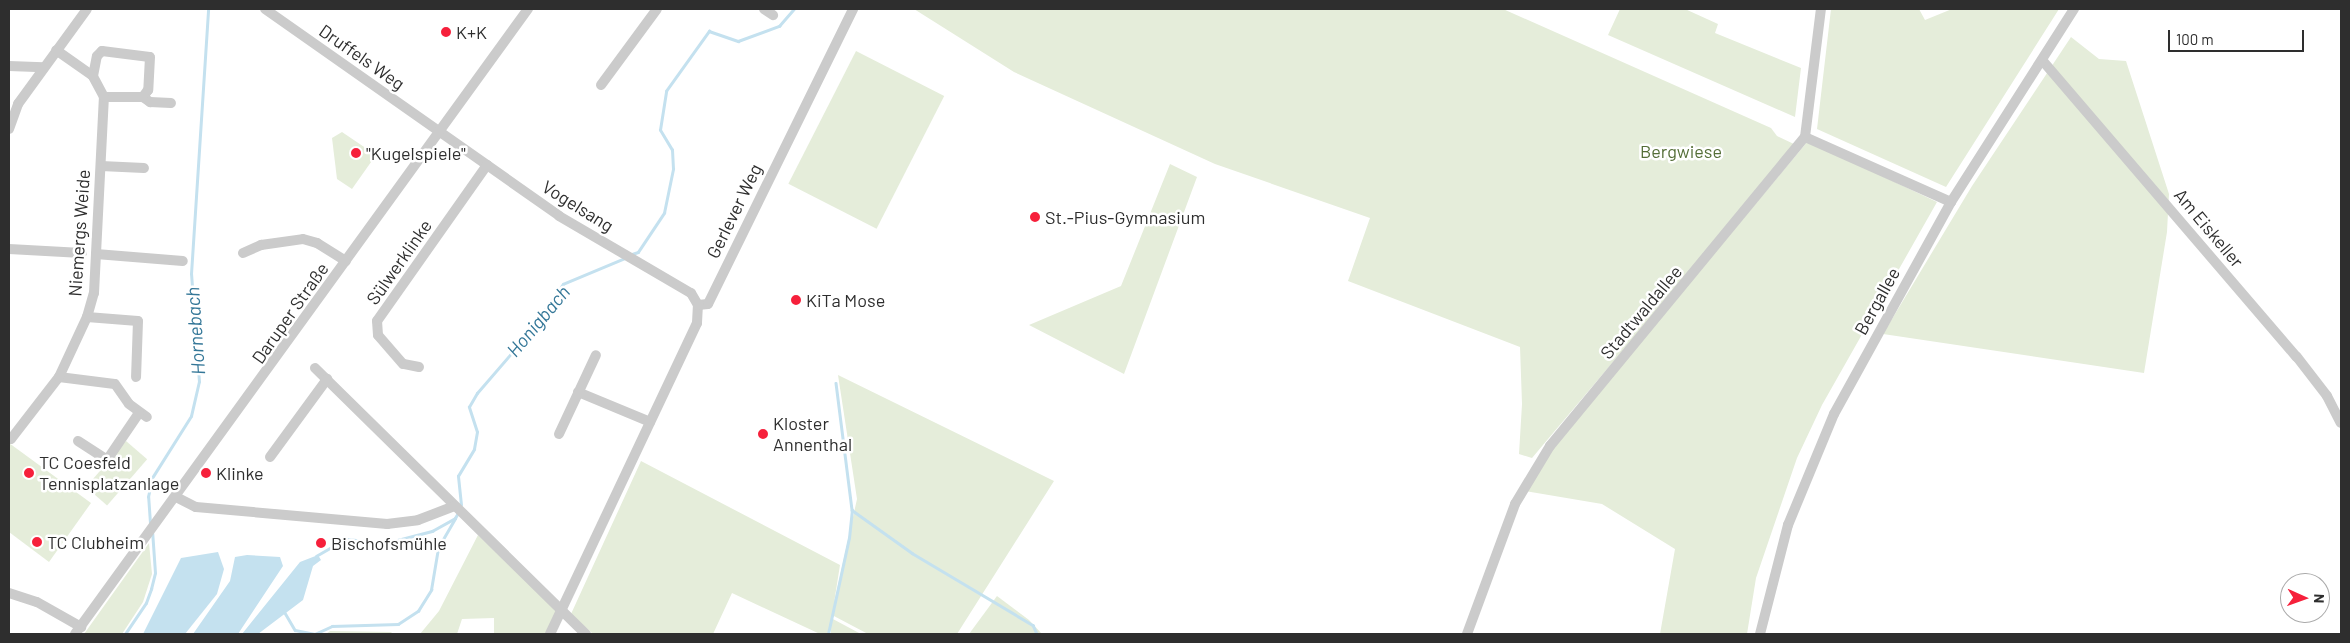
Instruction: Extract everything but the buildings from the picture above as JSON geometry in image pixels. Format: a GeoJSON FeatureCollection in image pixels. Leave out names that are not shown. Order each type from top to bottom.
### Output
{"type":"FeatureCollection","features":[{"type":"Feature","properties":{"kind":"street"},"geometry":{"type":"LineString","coordinates":[[9,130],[18,104],[43,67],[87,9]]}},
{"type":"Feature","properties":{"kind":"street","name":"Druffels Weg"},"geometry":{"type":"LineString","coordinates":[[265,9],[439,134]]}},
{"type":"Feature","properties":{"kind":"street","name":"Daruper Straße"},"geometry":{"type":"LineString","coordinates":[[78,630],[528,9]]}},
{"type":"Feature","properties":{"kind":"street"},"geometry":{"type":"LineString","coordinates":[[601,85],[657,9]]}},
{"type":"Feature","properties":{"kind":"street","name":"Gerlever Weg"},"geometry":{"type":"LineString","coordinates":[[698,305],[708,304],[853,9]]}},
{"type":"Feature","properties":{"kind":"street"},"geometry":{"type":"LineString","coordinates":[[1821,9],[1805,137],[1951,202]]}},
{"type":"Feature","properties":{"kind":"street","name":"Bergallee"},"geometry":{"type":"LineString","coordinates":[[1760,634],[1788,525],[1834,414],[1951,202],[2074,9]]}},
{"type":"Feature","properties":{"kind":"street"},"geometry":{"type":"LineString","coordinates":[[56,50],[93,76],[104,97],[143,97],[150,102],[171,103]]}},
{"type":"Feature","properties":{"kind":"street"},"geometry":{"type":"LineString","coordinates":[[93,76],[99,52],[146,54],[150,57],[148,90],[143,97]]}},
{"type":"Feature","properties":{"kind":"street","name":"Am Eiskeller"},"geometry":{"type":"LineString","coordinates":[[2042,60],[2297,357],[2327,396],[2341,423]]}},
{"type":"Feature","properties":{"kind":"street"},"geometry":{"type":"LineString","coordinates":[[9,66],[43,67]]}},
{"type":"Feature","properties":{"kind":"street","name":"Niemergs Weide"},"geometry":{"type":"LineString","coordinates":[[10,438],[59,377],[87,317],[94,293],[104,97]]}},
{"type":"Feature","properties":{"kind":"street","name":"Vogelsang"},"geometry":{"type":"LineString","coordinates":[[439,134],[559,216],[691,293],[698,305]]}},
{"type":"Feature","properties":{"kind":"street","name":"Stadtwaldallee"},"geometry":{"type":"LineString","coordinates":[[1466,634],[1516,504],[1545,453],[1805,137]]}},
{"type":"Feature","properties":{"kind":"street","name":"Sülwerklinke"},"geometry":{"type":"LineString","coordinates":[[419,367],[403,364],[378,334],[377,321],[487,165]]}},
{"type":"Feature","properties":{"kind":"street"},"geometry":{"type":"LineString","coordinates":[[101,166],[144,168]]}},
{"type":"Feature","properties":{"kind":"street"},"geometry":{"type":"LineString","coordinates":[[243,253],[261,245],[303,240],[317,243],[346,261]]}},
{"type":"Feature","properties":{"kind":"street"},"geometry":{"type":"LineString","coordinates":[[9,248],[82,253]]}},
{"type":"Feature","properties":{"kind":"street"},"geometry":{"type":"LineString","coordinates":[[96,254],[184,261]]}},
{"type":"Feature","properties":{"kind":"street"},"geometry":{"type":"LineString","coordinates":[[550,634],[698,323],[698,305]]}},
{"type":"Feature","properties":{"kind":"street"},"geometry":{"type":"LineString","coordinates":[[87,317],[138,321],[136,376]]}},
{"type":"Feature","properties":{"kind":"street"},"geometry":{"type":"LineString","coordinates":[[558,434],[596,355]]}},
{"type":"Feature","properties":{"kind":"street"},"geometry":{"type":"LineString","coordinates":[[315,368],[561,612],[586,634]]}},
{"type":"Feature","properties":{"kind":"street"},"geometry":{"type":"LineString","coordinates":[[59,377],[115,384],[143,415],[108,460],[78,441]]}},
{"type":"Feature","properties":{"kind":"street"},"geometry":{"type":"LineString","coordinates":[[270,457],[326,379]]}},
{"type":"Feature","properties":{"kind":"street"},"geometry":{"type":"LineString","coordinates":[[578,392],[650,422]]}},
{"type":"Feature","properties":{"kind":"street"},"geometry":{"type":"LineString","coordinates":[[176,497],[196,507],[387,524],[418,520],[458,510]]}},
{"type":"Feature","properties":{"kind":"street"},"geometry":{"type":"LineString","coordinates":[[9,593],[36,602],[78,630]]}},
{"type":"Feature","properties":{"kind":"green space","name":"Bergwiese"},"geometry":{"type":"Polygon","coordinates":[[[914,9],[1503,9],[1771,128],[1777,136],[1796,145],[1532,458],[1519,454],[1522,404],[1520,347],[1348,281],[1370,218],[1215,164],[1014,72],[914,9]]]}},
{"type":"Feature","properties":{"kind":"green space"},"geometry":{"type":"Polygon","coordinates":[[[1620,9],[1685,9],[1718,24],[1715,33],[1801,68],[1795,117],[1608,35],[1620,9]]]}},
{"type":"Feature","properties":{"kind":"green space"},"geometry":{"type":"Polygon","coordinates":[[[1831,9],[1919,9],[1925,20],[1952,9],[2059,9],[1946,187],[1817,129],[1831,9]]]}},
{"type":"Feature","properties":{"kind":"green space"},"geometry":{"type":"Polygon","coordinates":[[[2071,37],[2099,59],[2126,61],[2169,194],[2167,232],[2144,373],[1883,334],[1972,186],[2071,37]]]}},
{"type":"Feature","properties":{"kind":"green space"},"geometry":{"type":"Polygon","coordinates":[[[856,51],[944,96],[877,229],[788,184],[856,51]]]}},
{"type":"Feature","properties":{"kind":"green space"},"geometry":{"type":"Polygon","coordinates":[[[342,132],[376,155],[352,189],[337,179],[332,138],[342,132]]]}},
{"type":"Feature","properties":{"kind":"green space"},"geometry":{"type":"Polygon","coordinates":[[[1808,141],[1937,202],[1822,405],[1797,458],[1756,578],[1747,634],[1660,634],[1675,549],[1602,504],[1525,491],[1552,447],[1808,141]]]}},
{"type":"Feature","properties":{"kind":"green space"},"geometry":{"type":"Polygon","coordinates":[[[1170,164],[1197,177],[1124,374],[1029,325],[1121,286],[1170,164]]]}},
{"type":"Feature","properties":{"kind":"green space"},"geometry":{"type":"Polygon","coordinates":[[[838,375],[1054,481],[957,634],[868,634],[832,615],[831,618],[861,634],[831,634],[831,620],[828,634],[820,634],[732,593],[713,634],[593,634],[571,614],[641,461],[840,565],[834,603],[857,499],[838,375]]]}},
{"type":"Feature","properties":{"kind":"green space"},"geometry":{"type":"Polygon","coordinates":[[[126,441],[147,459],[107,505],[86,487],[126,441]]]}},
{"type":"Feature","properties":{"kind":"green space","name":"TC Coesfeld Tennisplatzanlage"},"geometry":{"type":"Polygon","coordinates":[[[9,443],[91,503],[49,562],[9,532],[9,443]]]}},
{"type":"Feature","properties":{"kind":"green space"},"geometry":{"type":"Polygon","coordinates":[[[478,535],[558,611],[546,634],[494,634],[494,618],[462,619],[457,634],[420,634],[439,611],[478,535]]]}},
{"type":"Feature","properties":{"kind":"green space"},"geometry":{"type":"Polygon","coordinates":[[[149,543],[152,574],[143,602],[122,634],[84,634],[149,543]]]}},
{"type":"Feature","properties":{"kind":"green space"},"geometry":{"type":"Polygon","coordinates":[[[997,596],[1029,620],[1042,634],[969,634],[997,596]]]}},
{"type":"Feature","properties":{"kind":"green space"},"geometry":{"type":"Polygon","coordinates":[[[330,631],[391,632],[393,634],[326,634],[330,631]]]}},
{"type":"Feature","properties":{"kind":"water"},"geometry":{"type":"Polygon","coordinates":[[[218,552],[224,569],[217,594],[185,634],[143,634],[181,558],[218,552]]]}},
{"type":"Feature","properties":{"kind":"water"},"geometry":{"type":"Polygon","coordinates":[[[247,555],[280,557],[283,566],[238,634],[193,634],[230,581],[235,557],[247,555]]]}},
{"type":"Feature","properties":{"kind":"water"},"geometry":{"type":"Polygon","coordinates":[[[318,555],[321,560],[313,566],[303,600],[258,634],[242,634],[300,562],[318,555]]]}},
{"type":"Feature","properties":{"kind":"waterway","name":"Hornebach"},"geometry":{"type":"LineString","coordinates":[[150,523],[148,497],[152,478],[191,416],[199,382],[191,274],[208,9]]}},
{"type":"Feature","properties":{"kind":"waterway","name":"Honigbach"},"geometry":{"type":"LineString","coordinates":[[632,254],[638,252],[664,213],[673,169],[672,150],[660,130],[666,91],[709,31],[738,41],[779,26],[794,9]]}},
{"type":"Feature","properties":{"kind":"waterway","name":"Honigbach"},"geometry":{"type":"LineString","coordinates":[[461,505],[458,476],[474,449],[477,432],[469,407],[477,393],[527,335],[563,284],[625,258]]}},
{"type":"Feature","properties":{"kind":"waterway"},"geometry":{"type":"LineString","coordinates":[[836,383],[852,510],[912,553],[1033,625],[1037,634]]}},
{"type":"Feature","properties":{"kind":"waterway"},"geometry":{"type":"LineString","coordinates":[[828,634],[849,538],[852,510]]}},
{"type":"Feature","properties":{"kind":"waterway","name":"Honigbach"},"geometry":{"type":"LineString","coordinates":[[316,556],[346,539],[386,543],[432,531],[455,518],[458,513]]}},
{"type":"Feature","properties":{"kind":"waterway","name":"Honigbach"},"geometry":{"type":"LineString","coordinates":[[284,611],[295,630],[315,634],[332,626],[398,624],[418,611],[431,590],[438,548],[455,519]]}},
{"type":"Feature","properties":{"kind":"waterway","name":"Hornebach"},"geometry":{"type":"LineString","coordinates":[[125,634],[146,603],[151,589],[155,573],[152,534]]}},
{"type":"Feature","properties":{"kind":"place","name":"K+K"},"geometry":{"type":"Point","coordinates":[446,32]}},
{"type":"Feature","properties":{"kind":"place","name":"\"Kugelspiele\""},"geometry":{"type":"Point","coordinates":[356,153]}},
{"type":"Feature","properties":{"kind":"place","name":"St.-Pius-Gymnasium"},"geometry":{"type":"Point","coordinates":[1035,217]}},
{"type":"Feature","properties":{"kind":"place","name":"KiTa Mose"},"geometry":{"type":"Point","coordinates":[796,300]}},
{"type":"Feature","properties":{"kind":"place","name":"Kloster Annenthal"},"geometry":{"type":"Point","coordinates":[763,434]}},
{"type":"Feature","properties":{"kind":"place","name":"TC Coesfeld Tennisplatzanlage"},"geometry":{"type":"Point","coordinates":[29,473]}},
{"type":"Feature","properties":{"kind":"place","name":"Klinke"},"geometry":{"type":"Point","coordinates":[206,473]}},
{"type":"Feature","properties":{"kind":"place","name":"TC Clubheim"},"geometry":{"type":"Point","coordinates":[37,542]}},
{"type":"Feature","properties":{"kind":"place","name":"Bischofsmühle"},"geometry":{"type":"Point","coordinates":[321,543]}}]}
